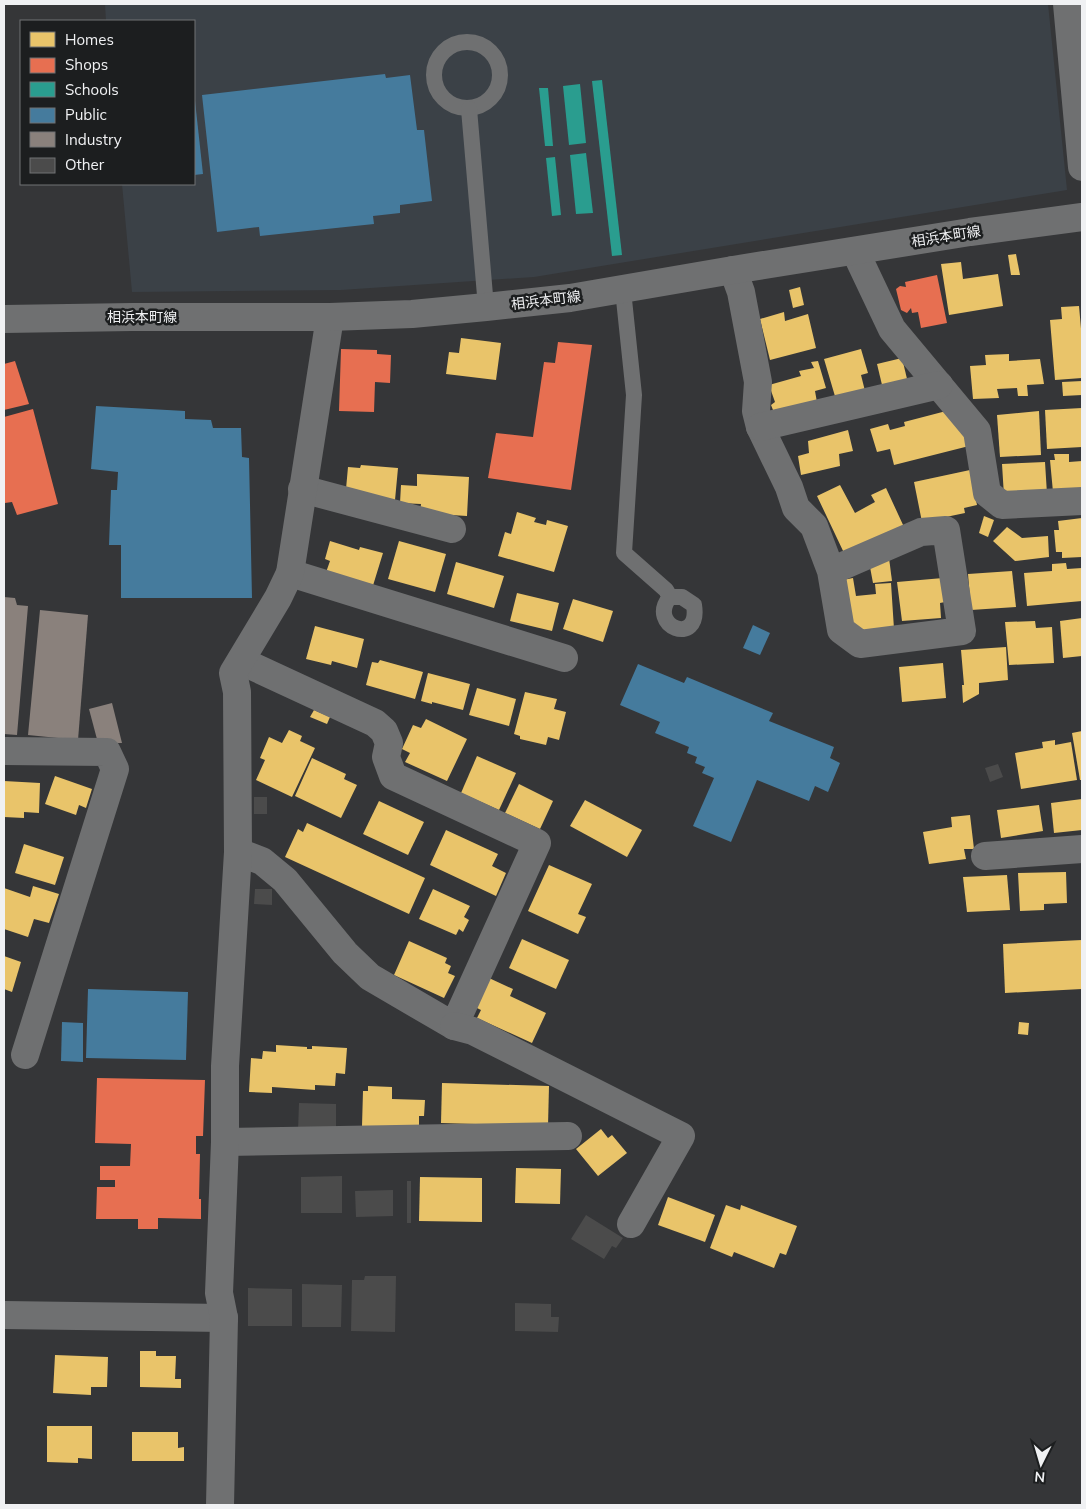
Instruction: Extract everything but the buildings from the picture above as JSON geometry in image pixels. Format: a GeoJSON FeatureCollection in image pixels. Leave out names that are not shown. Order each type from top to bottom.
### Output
{"type":"FeatureCollection","features":[{"type":"Feature","properties":{"kind":"street"},"geometry":{"type":"LineString","coordinates":[[1067,4],[1082,167]]}},
{"type":"Feature","properties":{"kind":"street","name":"相浜本町線"},"geometry":{"type":"LineString","coordinates":[[4,319],[330,317],[412,314],[486,307],[623,290],[733,270],[970,232],[1082,217]]}},
{"type":"Feature","properties":{"kind":"street"},"geometry":{"type":"LineString","coordinates":[[854,251],[892,329],[977,431],[987,493],[1002,505],[1082,501]]}},
{"type":"Feature","properties":{"kind":"street"},"geometry":{"type":"LineString","coordinates":[[733,270],[741,292],[758,382],[756,411],[760,427],[790,487],[796,508],[814,526],[831,571],[841,630],[860,644],[962,631],[946,530],[921,532],[831,571]]}},
{"type":"Feature","properties":{"kind":"street"},"geometry":{"type":"LineString","coordinates":[[220,1505],[224,1318],[219,1293],[226,1066],[238,852],[237,692],[233,673],[278,598],[290,573],[330,317]]}},
{"type":"Feature","properties":{"kind":"street"},"geometry":{"type":"LineString","coordinates":[[760,427],[939,385]]}},
{"type":"Feature","properties":{"kind":"street"},"geometry":{"type":"LineString","coordinates":[[302,489],[452,529]]}},
{"type":"Feature","properties":{"kind":"street"},"geometry":{"type":"LineString","coordinates":[[290,573],[564,658]]}},
{"type":"Feature","properties":{"kind":"street"},"geometry":{"type":"LineString","coordinates":[[241,661],[375,723],[384,731],[388,743],[386,757],[393,776],[537,842],[454,1026]]}},
{"type":"Feature","properties":{"kind":"street"},"geometry":{"type":"LineString","coordinates":[[4,751],[107,752],[115,769],[25,1055]]}},
{"type":"Feature","properties":{"kind":"street"},"geometry":{"type":"LineString","coordinates":[[985,856],[1082,849]]}},
{"type":"Feature","properties":{"kind":"street"},"geometry":{"type":"LineString","coordinates":[[238,852],[262,861],[285,880],[345,953],[370,977],[454,1026],[473,1031],[681,1136],[631,1224]]}},
{"type":"Feature","properties":{"kind":"street"},"geometry":{"type":"LineString","coordinates":[[225,1142],[568,1136]]}},
{"type":"Feature","properties":{"kind":"street"},"geometry":{"type":"LineString","coordinates":[[4,1315],[224,1318]]}},
{"type":"Feature","properties":{"kind":"lane"},"geometry":{"type":"LineString","coordinates":[[463,42],[475,43],[485,47],[493,54],[498,63],[500,74],[499,84],[495,93],[488,101],[469,109],[457,107],[447,102],[439,94],[434,83],[433,72],[436,61],[443,52],[452,45],[463,42]]}},
{"type":"Feature","properties":{"kind":"lane"},"geometry":{"type":"LineString","coordinates":[[469,109],[486,307]]}},
{"type":"Feature","properties":{"kind":"lane"},"geometry":{"type":"LineString","coordinates":[[623,290],[634,395],[624,552],[666,590],[670,597]]}},
{"type":"Feature","properties":{"kind":"shaded area"},"geometry":{"type":"Polygon","coordinates":[[[105,4],[1048,4],[1067,190],[534,277],[341,290],[132,292],[122,185],[195,185],[195,20],[106,20],[105,4]]]}}]}
